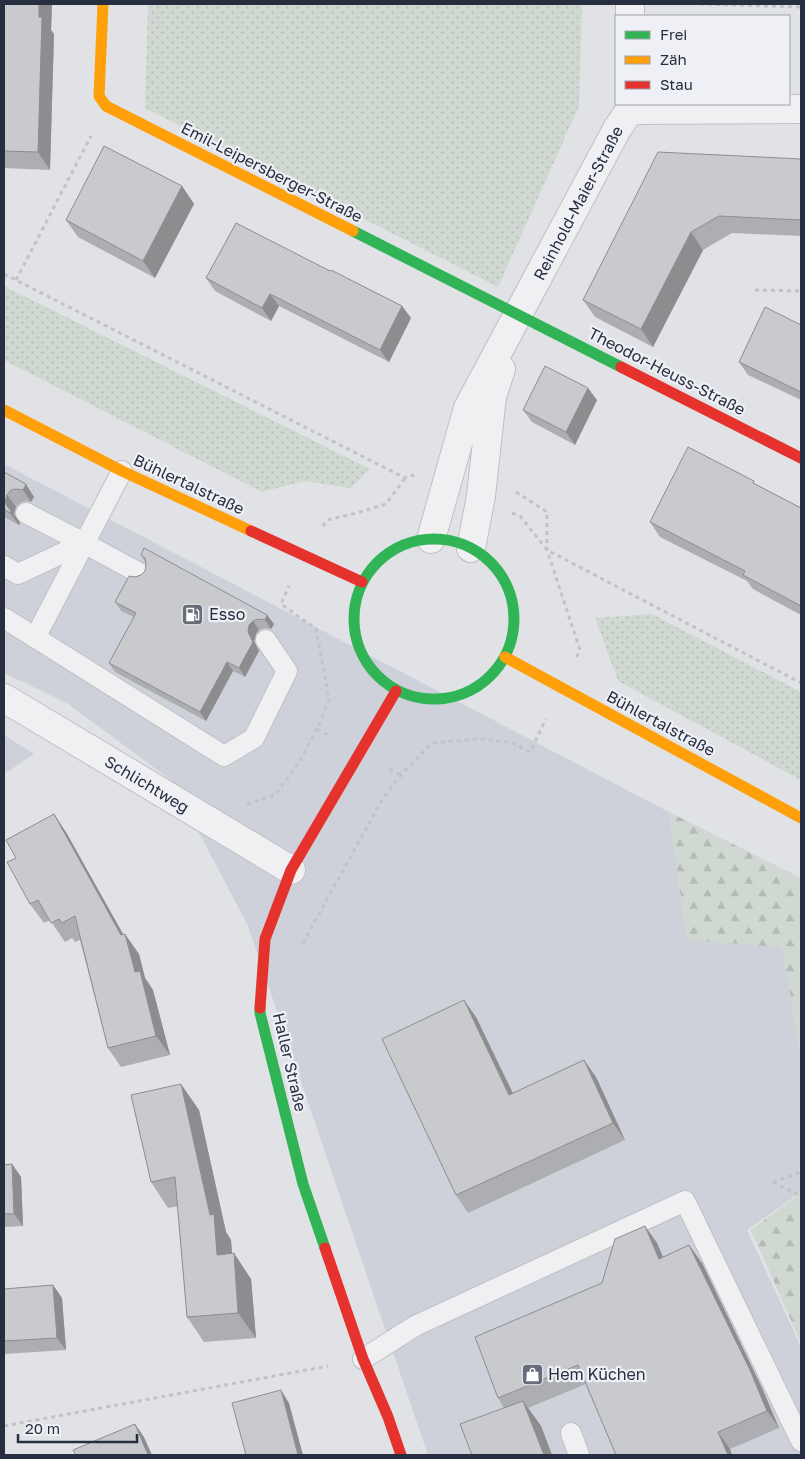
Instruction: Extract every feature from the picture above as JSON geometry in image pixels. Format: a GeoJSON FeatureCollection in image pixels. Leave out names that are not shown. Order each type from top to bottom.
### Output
{"type":"FeatureCollection","features":[{"type":"Feature","properties":{"kind":"street"},"geometry":{"type":"LineString","coordinates":[[103,4],[99,96],[106,106]]}},
{"type":"Feature","properties":{"kind":"street","name":"Emil-Leipersberger-Straße"},"geometry":{"type":"LineString","coordinates":[[106,106],[518,315]]}},
{"type":"Feature","properties":{"kind":"street","name":"Reinhold-Maier-Straße"},"geometry":{"type":"LineString","coordinates":[[518,315],[616,129],[630,107],[801,109]]}},
{"type":"Feature","properties":{"kind":"street"},"geometry":{"type":"LineString","coordinates":[[431,539],[468,408],[518,315]]}},
{"type":"Feature","properties":{"kind":"street"},"geometry":{"type":"LineString","coordinates":[[471,548],[481,496],[492,396],[518,315]]}},
{"type":"Feature","properties":{"kind":"street","name":"Theodor-Heuss-Straße"},"geometry":{"type":"LineString","coordinates":[[518,315],[684,397],[801,458]]}},
{"type":"Feature","properties":{"kind":"street","name":"Bühlertalstraße"},"geometry":{"type":"LineString","coordinates":[[4,410],[122,471],[362,582]]}},
{"type":"Feature","properties":{"kind":"street"},"geometry":{"type":"LineString","coordinates":[[431,539],[452,540],[471,548],[489,560],[502,576],[511,596],[514,616],[512,637],[505,657],[493,674],[477,687],[458,696],[437,700],[416,698],[396,691],[379,678],[365,662],[356,643],[353,622],[355,601],[362,582],[375,564],[391,551],[410,542],[431,539]]}},
{"type":"Feature","properties":{"kind":"street","name":"Bühlertalstraße"},"geometry":{"type":"LineString","coordinates":[[505,657],[801,818]]}},
{"type":"Feature","properties":{"kind":"street","name":"Haller Straße"},"geometry":{"type":"LineString","coordinates":[[396,691],[291,870],[265,939],[260,1013],[302,1184],[363,1359],[388,1417],[400,1455]]}},
{"type":"Feature","properties":{"kind":"street","name":"Schlichtweg"},"geometry":{"type":"LineString","coordinates":[[4,698],[291,870]]}},
{"type":"Feature","properties":{"kind":"lane"},"geometry":{"type":"LineString","coordinates":[[35,638],[122,471]]}},
{"type":"Feature","properties":{"kind":"lane"},"geometry":{"type":"LineString","coordinates":[[26,513],[141,574]]}},
{"type":"Feature","properties":{"kind":"lane"},"geometry":{"type":"LineString","coordinates":[[4,566],[18,574],[84,543]]}},
{"type":"Feature","properties":{"kind":"lane"},"geometry":{"type":"LineString","coordinates":[[4,618],[224,756],[254,738],[287,671],[266,640]]}},
{"type":"Feature","properties":{"kind":"lane"},"geometry":{"type":"LineString","coordinates":[[363,1359],[415,1326],[686,1201],[801,1441]]}},
{"type":"Feature","properties":{"kind":"lane"},"geometry":{"type":"LineString","coordinates":[[571,1434],[579,1455]]}},
{"type":"Feature","properties":{"kind":"path"},"geometry":{"type":"LineString","coordinates":[[700,4],[801,7]]}},
{"type":"Feature","properties":{"kind":"path"},"geometry":{"type":"LineString","coordinates":[[16,280],[106,106]]}},
{"type":"Feature","properties":{"kind":"path"},"geometry":{"type":"LineString","coordinates":[[4,274],[405,478],[424,471],[448,479]]}},
{"type":"Feature","properties":{"kind":"path"},"geometry":{"type":"LineString","coordinates":[[755,290],[801,291]]}},
{"type":"Feature","properties":{"kind":"path"},"geometry":{"type":"LineString","coordinates":[[302,945],[383,798],[401,775],[432,743],[478,739],[511,742],[530,752],[580,650],[547,550],[547,512],[511,489]]}},
{"type":"Feature","properties":{"kind":"path"},"geometry":{"type":"LineString","coordinates":[[481,496],[520,516],[547,550],[801,683]]}},
{"type":"Feature","properties":{"kind":"path"},"geometry":{"type":"LineString","coordinates":[[801,1172],[773,1182],[801,1196]]}},
{"type":"Feature","properties":{"kind":"path"},"geometry":{"type":"LineString","coordinates":[[4,1426],[363,1359]]}},
{"type":"Feature","properties":{"kind":"shaded area"},"geometry":{"type":"Polygon","coordinates":[[[4,464],[669,812],[687,940],[782,946],[801,1057],[801,1192],[747,1230],[801,1347],[801,1455],[428,1455],[248,926],[172,781],[67,703],[4,673],[4,464]]]}},
{"type":"Feature","properties":{"kind":"shaded area"},"geometry":{"type":"Polygon","coordinates":[[[4,735],[34,754],[4,774],[4,735]]]}},
{"type":"Feature","properties":{"kind":"green space"},"geometry":{"type":"Polygon","coordinates":[[[148,4],[582,4],[579,106],[498,287],[145,108],[148,4]]]}},
{"type":"Feature","properties":{"kind":"green space"},"geometry":{"type":"Polygon","coordinates":[[[4,286],[370,469],[351,488],[304,481],[262,492],[4,360],[4,286]]]}},
{"type":"Feature","properties":{"kind":"green space"},"geometry":{"type":"Polygon","coordinates":[[[652,614],[801,692],[801,780],[618,681],[595,618],[652,614]]]}},
{"type":"Feature","properties":{"kind":"green space"},"geometry":{"type":"Polygon","coordinates":[[[669,812],[801,878],[801,1057],[782,947],[687,940],[669,812]]]}},
{"type":"Feature","properties":{"kind":"green space"},"geometry":{"type":"Polygon","coordinates":[[[801,1193],[801,1343],[751,1230],[801,1193]]]}},
{"type":"Feature","properties":{"kind":"building"},"geometry":{"type":"Polygon","coordinates":[[[4,4],[39,4],[39,17],[42,17],[38,152],[4,151],[4,4]]]}},
{"type":"Feature","properties":{"kind":"building"},"geometry":{"type":"Polygon","coordinates":[[[104,146],[182,186],[143,261],[66,220],[104,146]]]}},
{"type":"Feature","properties":{"kind":"building"},"geometry":{"type":"Polygon","coordinates":[[[658,152],[801,159],[801,220],[719,216],[691,232],[641,329],[583,300],[658,152]]]}},
{"type":"Feature","properties":{"kind":"building"},"geometry":{"type":"Polygon","coordinates":[[[236,223],[402,306],[380,350],[270,294],[262,308],[206,278],[236,223]]]}},
{"type":"Feature","properties":{"kind":"building"},"geometry":{"type":"Polygon","coordinates":[[[765,307],[801,325],[801,392],[739,362],[765,307]]]}},
{"type":"Feature","properties":{"kind":"building"},"geometry":{"type":"Polygon","coordinates":[[[545,366],[588,388],[566,432],[523,410],[545,366]]]}},
{"type":"Feature","properties":{"kind":"building"},"geometry":{"type":"Polygon","coordinates":[[[688,447],[801,508],[801,606],[743,575],[745,571],[650,522],[688,447]]]}},
{"type":"Feature","properties":{"kind":"building"},"geometry":{"type":"Polygon","coordinates":[[[4,472],[26,484],[23,490],[11,490],[7,495],[5,502],[11,511],[10,513],[4,509],[4,472]]]}},
{"type":"Feature","properties":{"kind":"building"},"geometry":{"type":"Polygon","coordinates":[[[144,548],[267,615],[265,620],[258,619],[249,625],[248,632],[253,642],[239,668],[227,662],[200,712],[109,663],[136,613],[115,602],[129,576],[135,577],[145,571],[145,558],[141,555],[144,548]]]}},
{"type":"Feature","properties":{"kind":"building"},"geometry":{"type":"Polygon","coordinates":[[[54,814],[121,935],[125,934],[135,972],[140,971],[156,1036],[108,1048],[75,916],[62,923],[59,919],[51,923],[38,900],[30,904],[7,862],[16,858],[6,840],[54,814]]]}},
{"type":"Feature","properties":{"kind":"building"},"geometry":{"type":"Polygon","coordinates":[[[464,1000],[509,1095],[584,1060],[613,1123],[456,1195],[382,1039],[464,1000]]]}},
{"type":"Feature","properties":{"kind":"building"},"geometry":{"type":"Polygon","coordinates":[[[181,1084],[210,1215],[214,1214],[217,1255],[234,1253],[238,1313],[187,1317],[175,1177],[151,1182],[131,1095],[181,1084]]]}},
{"type":"Feature","properties":{"kind":"building"},"geometry":{"type":"Polygon","coordinates":[[[12,1164],[14,1214],[4,1214],[4,1165],[12,1164]]]}},
{"type":"Feature","properties":{"kind":"building"},"geometry":{"type":"Polygon","coordinates":[[[645,1226],[659,1259],[689,1245],[750,1370],[767,1411],[718,1432],[728,1455],[616,1455],[578,1365],[498,1398],[475,1337],[602,1283],[615,1239],[645,1226]]]}},
{"type":"Feature","properties":{"kind":"building"},"geometry":{"type":"Polygon","coordinates":[[[53,1285],[57,1338],[4,1341],[4,1289],[53,1285]]]}},
{"type":"Feature","properties":{"kind":"building"},"geometry":{"type":"Polygon","coordinates":[[[281,1390],[298,1455],[246,1455],[232,1403],[281,1390]]]}},
{"type":"Feature","properties":{"kind":"building"},"geometry":{"type":"Polygon","coordinates":[[[523,1401],[544,1455],[472,1455],[460,1424],[523,1401]]]}},
{"type":"Feature","properties":{"kind":"building"},"geometry":{"type":"Polygon","coordinates":[[[135,1424],[148,1455],[76,1455],[73,1450],[135,1424]]]}},
{"type":"Feature","properties":{"kind":"traffic: fast"},"geometry":{"type":"LineString","coordinates":[[353,231],[621,367]]}},
{"type":"Feature","properties":{"kind":"traffic: fast"},"geometry":{"type":"LineString","coordinates":[[442,539],[472,548],[491,562],[501,574],[508,588],[513,603],[514,619],[513,635],[508,650],[501,664],[491,676],[479,686],[457,696],[442,699],[426,699],[411,696],[389,686],[367,664],[355,635],[354,611],[357,596],[367,574],[389,552],[418,540],[442,539]]}},
{"type":"Feature","properties":{"kind":"traffic: fast"},"geometry":{"type":"LineString","coordinates":[[260,1008],[303,1184],[325,1248]]}},
{"type":"Feature","properties":{"kind":"traffic: slow"},"geometry":{"type":"LineString","coordinates":[[103,4],[99,96],[106,106],[353,231]]}},
{"type":"Feature","properties":{"kind":"traffic: slow"},"geometry":{"type":"LineString","coordinates":[[4,410],[122,471],[251,531]]}},
{"type":"Feature","properties":{"kind":"traffic: slow"},"geometry":{"type":"LineString","coordinates":[[505,657],[801,818]]}},
{"type":"Feature","properties":{"kind":"traffic: jam"},"geometry":{"type":"LineString","coordinates":[[621,367],[801,458]]}},
{"type":"Feature","properties":{"kind":"traffic: jam"},"geometry":{"type":"LineString","coordinates":[[251,531],[362,582]]}},
{"type":"Feature","properties":{"kind":"traffic: jam"},"geometry":{"type":"LineString","coordinates":[[260,1008],[265,939],[291,870],[396,691]]}},
{"type":"Feature","properties":{"kind":"traffic: jam"},"geometry":{"type":"LineString","coordinates":[[325,1248],[363,1359],[388,1417],[401,1455]]}},
{"type":"Feature","properties":{"kind":"place","name":"Esso"},"geometry":{"type":"Point","coordinates":[193,614]}},
{"type":"Feature","properties":{"kind":"place","name":"Hem Küchen"},"geometry":{"type":"Point","coordinates":[532,1374]}}]}
